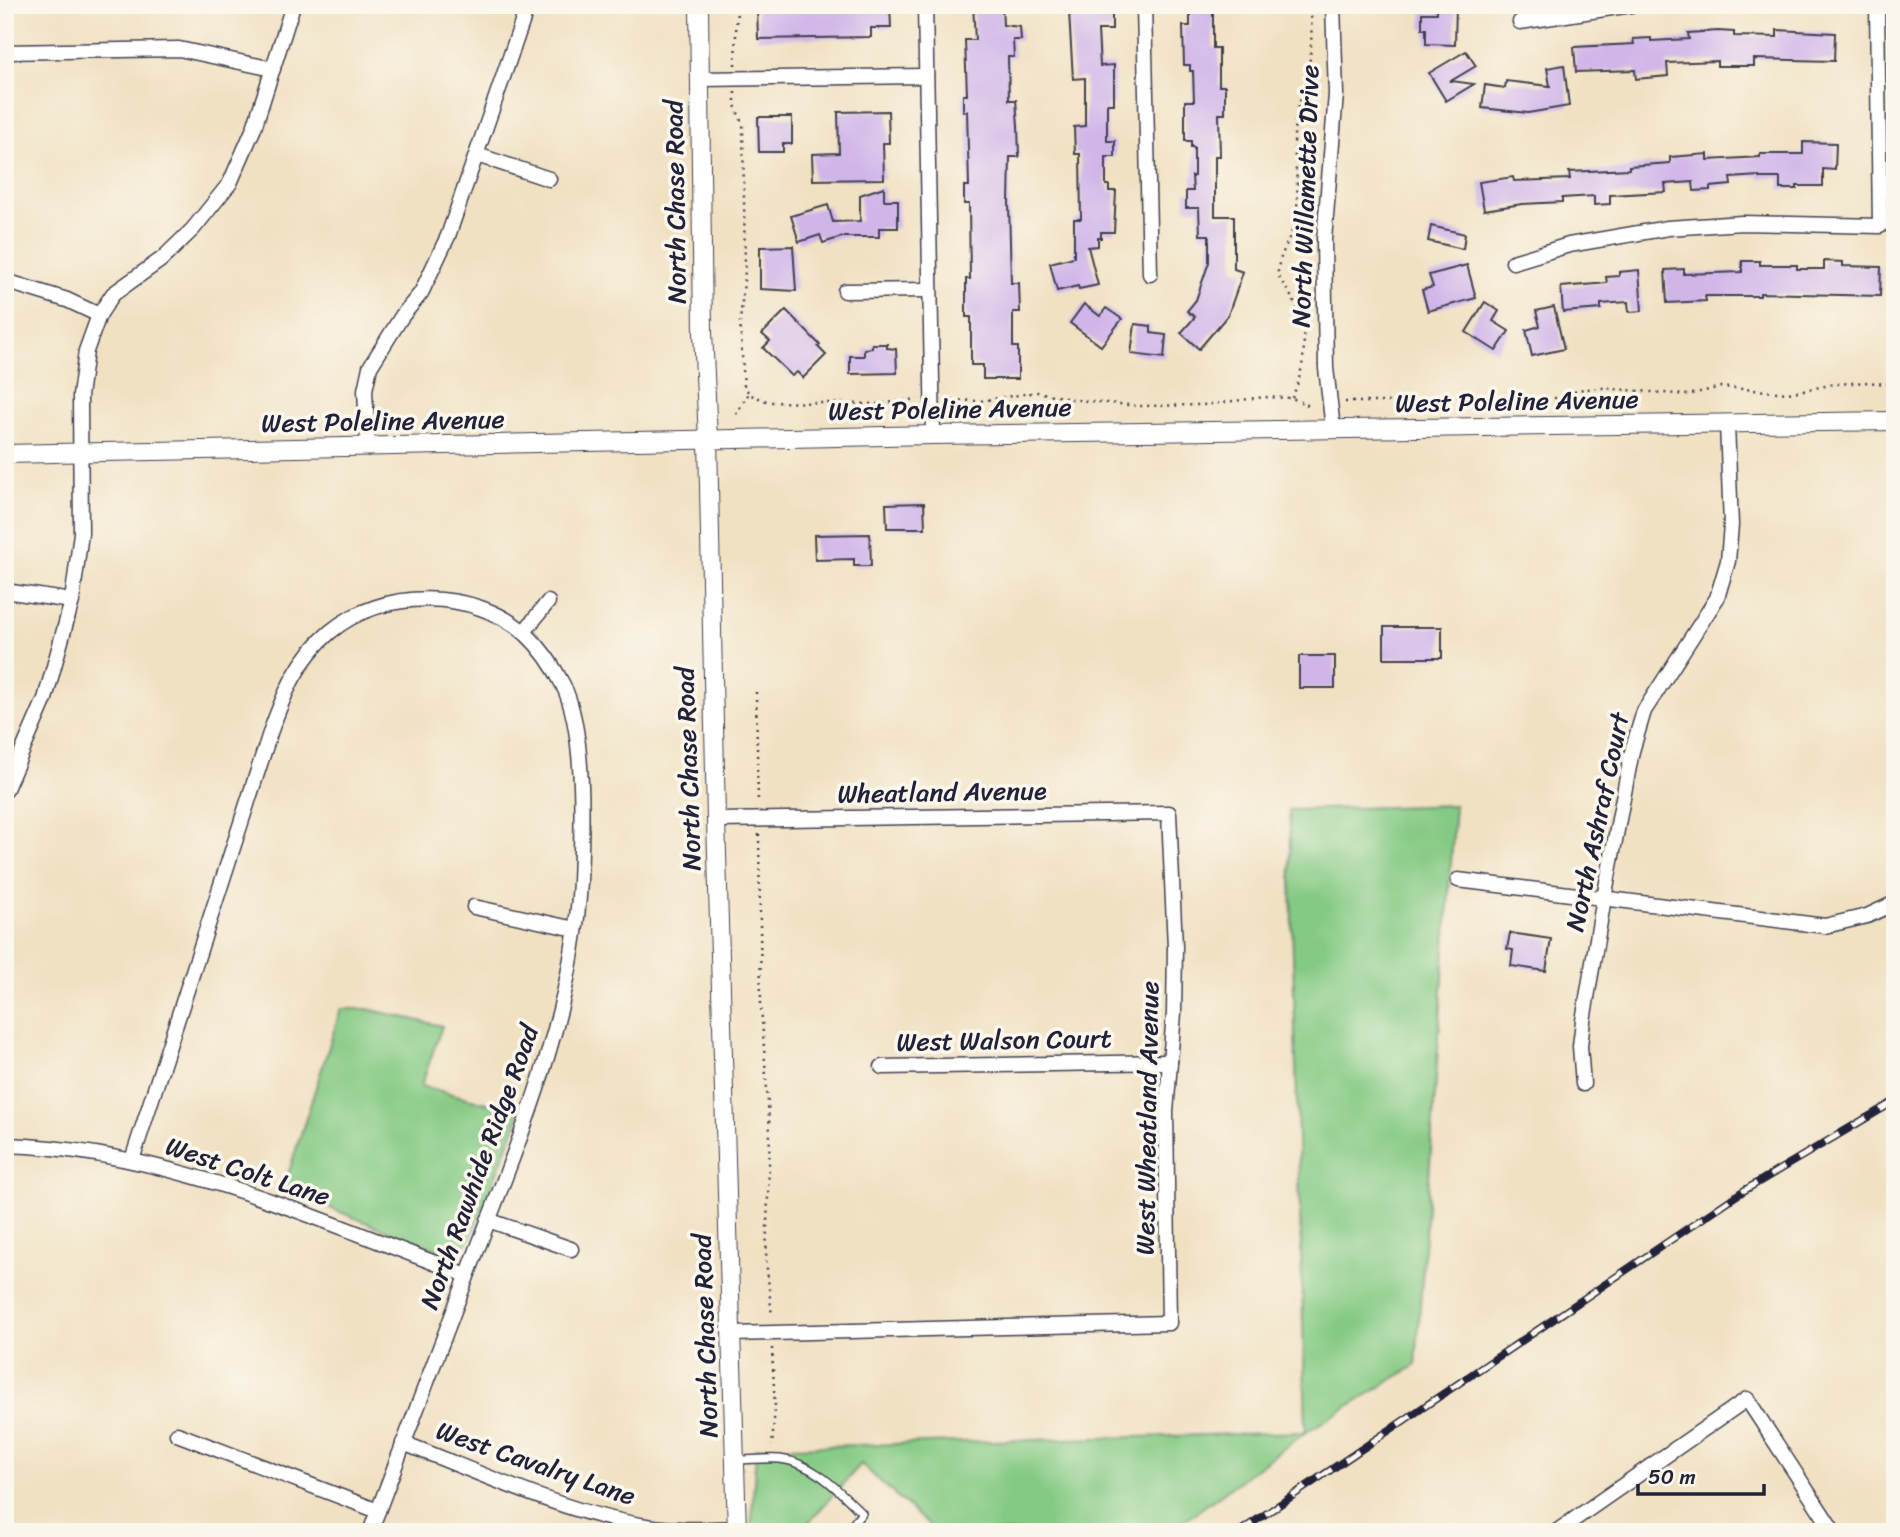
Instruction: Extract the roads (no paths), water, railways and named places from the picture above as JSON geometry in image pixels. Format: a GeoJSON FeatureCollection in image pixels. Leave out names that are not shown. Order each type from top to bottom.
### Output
{"type":"FeatureCollection","features":[{"type":"Feature","properties":{"kind":"street"},"geometry":{"type":"LineString","coordinates":[[5,792],[45,699],[72,601],[81,533],[80,396],[86,351],[99,315],[113,294],[162,259],[193,229],[230,183],[254,128],[293,5]]}},
{"type":"Feature","properties":{"kind":"street"},"geometry":{"type":"LineString","coordinates":[[368,448],[365,390],[370,367],[402,316],[421,293],[448,236],[528,5]]}},
{"type":"Feature","properties":{"kind":"street","name":"North Chase Road"},"geometry":{"type":"LineString","coordinates":[[699,5],[703,332],[737,1530]]}},
{"type":"Feature","properties":{"kind":"street"},"geometry":{"type":"LineString","coordinates":[[925,5],[933,435]]}},
{"type":"Feature","properties":{"kind":"street"},"geometry":{"type":"LineString","coordinates":[[1144,5],[1150,274]]}},
{"type":"Feature","properties":{"kind":"street","name":"North Willamette Drive"},"geometry":{"type":"LineString","coordinates":[[1333,5],[1336,94],[1324,240],[1326,355],[1333,429]]}},
{"type":"Feature","properties":{"kind":"street"},"geometry":{"type":"LineString","coordinates":[[1520,22],[1631,5]]}},
{"type":"Feature","properties":{"kind":"street"},"geometry":{"type":"LineString","coordinates":[[1513,262],[1569,245],[1668,228],[1742,223],[1880,226],[1877,5]]}},
{"type":"Feature","properties":{"kind":"street"},"geometry":{"type":"LineString","coordinates":[[5,52],[178,49],[273,69]]}},
{"type":"Feature","properties":{"kind":"street"},"geometry":{"type":"LineString","coordinates":[[700,79],[926,76]]}},
{"type":"Feature","properties":{"kind":"street"},"geometry":{"type":"LineString","coordinates":[[477,155],[549,179]]}},
{"type":"Feature","properties":{"kind":"street"},"geometry":{"type":"LineString","coordinates":[[5,281],[67,300],[99,315]]}},
{"type":"Feature","properties":{"kind":"street"},"geometry":{"type":"LineString","coordinates":[[845,291],[929,290]]}},
{"type":"Feature","properties":{"kind":"street","name":"West Poleline Avenue"},"geometry":{"type":"LineString","coordinates":[[5,454],[933,435],[1895,421]]}},
{"type":"Feature","properties":{"kind":"street","name":"North Ashraf Court"},"geometry":{"type":"LineString","coordinates":[[1583,1084],[1581,1034],[1632,751],[1644,711],[1717,598],[1728,561],[1731,525],[1727,424]]}},
{"type":"Feature","properties":{"kind":"street"},"geometry":{"type":"LineString","coordinates":[[5,590],[72,601]]}},
{"type":"Feature","properties":{"kind":"street","name":"North Rawhide Ridge Road"},"geometry":{"type":"LineString","coordinates":[[132,1160],[271,730],[286,688],[296,671],[330,632],[373,608],[401,601],[431,599],[462,603],[488,611],[524,632],[537,645],[557,674],[575,719],[581,810],[579,882],[566,985],[541,1082],[370,1532]]}},
{"type":"Feature","properties":{"kind":"street"},"geometry":{"type":"LineString","coordinates":[[524,632],[548,601]]}},
{"type":"Feature","properties":{"kind":"street","name":"Wheatland Avenue"},"geometry":{"type":"LineString","coordinates":[[716,820],[1169,813]]}},
{"type":"Feature","properties":{"kind":"street","name":"West Wheatland Avenue"},"geometry":{"type":"LineString","coordinates":[[730,1334],[1168,1323],[1165,1160],[1175,947],[1169,813]]}},
{"type":"Feature","properties":{"kind":"street"},"geometry":{"type":"LineString","coordinates":[[1458,880],[1825,926],[1867,916],[1895,903]]}},
{"type":"Feature","properties":{"kind":"street"},"geometry":{"type":"LineString","coordinates":[[474,907],[575,929]]}},
{"type":"Feature","properties":{"kind":"street","name":"West Walson Court"},"geometry":{"type":"LineString","coordinates":[[882,1067],[1170,1062]]}},
{"type":"Feature","properties":{"kind":"street","name":"West Colt Lane"},"geometry":{"type":"LineString","coordinates":[[5,1145],[88,1152],[132,1160],[234,1189],[467,1275]]}},
{"type":"Feature","properties":{"kind":"street"},"geometry":{"type":"LineString","coordinates":[[488,1220],[571,1249]]}},
{"type":"Feature","properties":{"kind":"street"},"geometry":{"type":"LineString","coordinates":[[1556,1532],[1748,1399],[1834,1532]]}},
{"type":"Feature","properties":{"kind":"street"},"geometry":{"type":"LineString","coordinates":[[177,1434],[378,1511]]}},
{"type":"Feature","properties":{"kind":"street","name":"West Cavalry Lane"},"geometry":{"type":"LineString","coordinates":[[403,1443],[573,1508],[604,1517],[647,1527],[737,1530]]}},
{"type":"Feature","properties":{"kind":"lane"},"geometry":{"type":"LineString","coordinates":[[735,1460],[771,1459],[807,1467],[839,1491],[862,1513],[846,1532]]}},
{"type":"Feature","properties":{"kind":"railway"},"geometry":{"type":"LineString","coordinates":[[1239,1532],[1740,1193],[1895,1101]]}}]}
